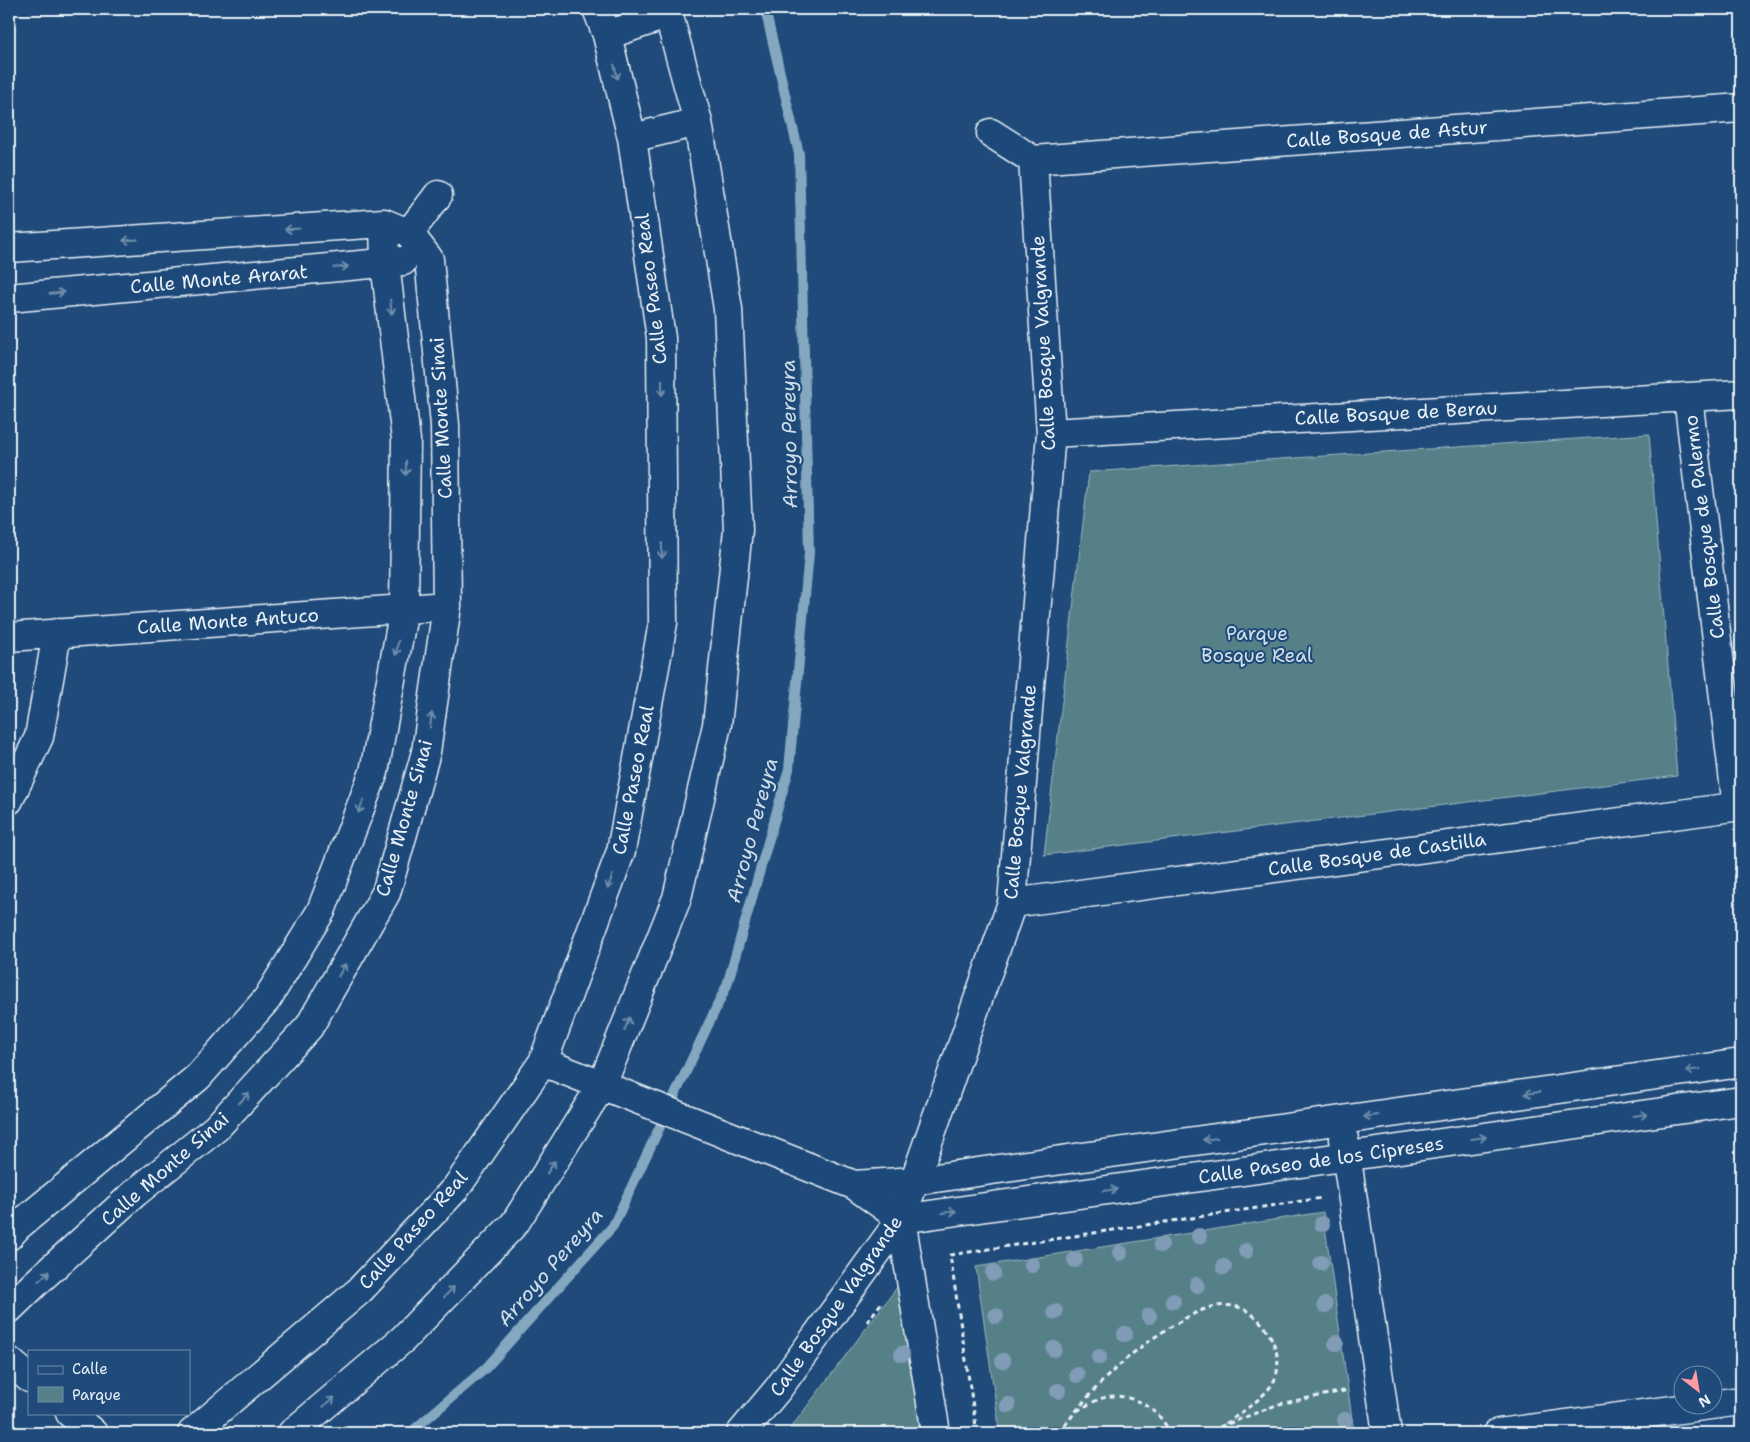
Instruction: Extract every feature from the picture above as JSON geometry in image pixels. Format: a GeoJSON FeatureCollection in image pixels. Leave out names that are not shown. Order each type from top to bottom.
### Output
{"type":"FeatureCollection","features":[{"type":"Feature","properties":{"kind":"street","name":"Calle Paseo Real"},"geometry":{"type":"LineString","coordinates":[[192,1433],[359,1291],[456,1188],[543,1062],[621,852],[663,623],[661,338],[632,138],[607,35],[598,9]]}},
{"type":"Feature","properties":{"kind":"street"},"geometry":{"type":"LineString","coordinates":[[292,1433],[403,1339],[515,1223],[608,1088],[677,898],[717,725],[738,530],[728,309],[698,122],[668,11],[607,35]]}},
{"type":"Feature","properties":{"kind":"street","name":"Calle Bosque de Astur"},"geometry":{"type":"LineString","coordinates":[[1033,160],[1741,108]]}},
{"type":"Feature","properties":{"kind":"street"},"geometry":{"type":"LineString","coordinates":[[632,138],[698,122]]}},
{"type":"Feature","properties":{"kind":"street"},"geometry":{"type":"LineString","coordinates":[[991,133],[1033,160]]}},
{"type":"Feature","properties":{"kind":"street","name":"Calle Bosque Valgrande"},"geometry":{"type":"LineString","coordinates":[[741,1433],[778,1390],[901,1219],[1012,903],[1051,433],[1033,160]]}},
{"type":"Feature","properties":{"kind":"street"},"geometry":{"type":"LineString","coordinates":[[409,233],[438,195]]}},
{"type":"Feature","properties":{"kind":"street"},"geometry":{"type":"LineString","coordinates":[[9,248],[384,223],[409,233],[429,259]]}},
{"type":"Feature","properties":{"kind":"street","name":"Calle Monte Sinai"},"geometry":{"type":"LineString","coordinates":[[9,1236],[18,1226],[198,1077],[267,999],[321,911],[374,772],[404,609],[406,440],[386,263],[384,223]]}},
{"type":"Feature","properties":{"kind":"street","name":"Calle Monte Sinai"},"geometry":{"type":"LineString","coordinates":[[9,1309],[135,1193],[216,1128],[309,1027],[386,893],[426,752],[447,606],[445,425],[429,259]]}},
{"type":"Feature","properties":{"kind":"street","name":"Calle Monte Ararat"},"geometry":{"type":"LineString","coordinates":[[9,298],[429,259]]}},
{"type":"Feature","properties":{"kind":"street","name":"Calle Bosque de Berau"},"geometry":{"type":"LineString","coordinates":[[1051,433],[1741,394]]}},
{"type":"Feature","properties":{"kind":"street","name":"Calle Bosque de Palermo"},"geometry":{"type":"LineString","coordinates":[[1688,397],[1739,806]]}},
{"type":"Feature","properties":{"kind":"street","name":"Calle Monte Antuco"},"geometry":{"type":"LineString","coordinates":[[9,637],[447,606]]}},
{"type":"Feature","properties":{"kind":"street"},"geometry":{"type":"LineString","coordinates":[[9,800],[39,737],[57,634]]}},
{"type":"Feature","properties":{"kind":"street","name":"Calle Bosque de Castilla"},"geometry":{"type":"LineString","coordinates":[[1012,903],[1739,806]]}},
{"type":"Feature","properties":{"kind":"street"},"geometry":{"type":"LineString","coordinates":[[543,1062],[854,1185],[901,1219],[936,1433]]}},
{"type":"Feature","properties":{"kind":"street","name":"Calle Paseo de los Cipreses"},"geometry":{"type":"LineString","coordinates":[[854,1185],[915,1181],[1741,1063]]}},
{"type":"Feature","properties":{"kind":"street","name":"Calle Paseo de los Cipreses"},"geometry":{"type":"LineString","coordinates":[[901,1219],[1741,1101]]}},
{"type":"Feature","properties":{"kind":"street"},"geometry":{"type":"LineString","coordinates":[[1342,1120],[1387,1433]]}},
{"type":"Feature","properties":{"kind":"street"},"geometry":{"type":"LineString","coordinates":[[9,1361],[28,1377]]}},
{"type":"Feature","properties":{"kind":"street"},"geometry":{"type":"LineString","coordinates":[[1498,1433],[1741,1401]]}},
{"type":"Feature","properties":{"kind":"street"},"geometry":{"type":"LineString","coordinates":[[71,1414],[93,1433]]}},
{"type":"Feature","properties":{"kind":"path"},"geometry":{"type":"LineString","coordinates":[[977,1433],[950,1255],[1329,1197]]}},
{"type":"Feature","properties":{"kind":"path"},"geometry":{"type":"LineString","coordinates":[[866,1323],[884,1300]]}},
{"type":"Feature","properties":{"kind":"path"},"geometry":{"type":"LineString","coordinates":[[1059,1433],[1074,1413],[1122,1362],[1142,1346],[1199,1311],[1230,1305],[1243,1309],[1262,1323],[1276,1353],[1277,1363],[1272,1385],[1259,1398],[1213,1433]]}},
{"type":"Feature","properties":{"kind":"path"},"geometry":{"type":"LineString","coordinates":[[1220,1427],[1279,1404],[1357,1388]]}},
{"type":"Feature","properties":{"kind":"path"},"geometry":{"type":"LineString","coordinates":[[1074,1413],[1094,1401],[1108,1396],[1125,1398],[1139,1402],[1154,1410],[1171,1433]]}},
{"type":"Feature","properties":{"kind":"green space","name":"Parque Bosque Real"},"geometry":{"type":"Polygon","coordinates":[[[1649,434],[1677,776],[1044,855],[1089,472],[1649,434]]]}},
{"type":"Feature","properties":{"kind":"green space"},"geometry":{"type":"Polygon","coordinates":[[[1323,1212],[1354,1433],[1000,1433],[976,1267],[1323,1212]]]}},
{"type":"Feature","properties":{"kind":"green space"},"geometry":{"type":"Polygon","coordinates":[[[898,1286],[922,1433],[787,1433],[898,1286]]]}},
{"type":"Feature","properties":{"kind":"waterway","name":"Arroyo Pereyra"},"geometry":{"type":"LineString","coordinates":[[410,1433],[486,1368],[613,1226],[727,985],[789,769],[809,553],[799,154],[765,9]]}}]}
